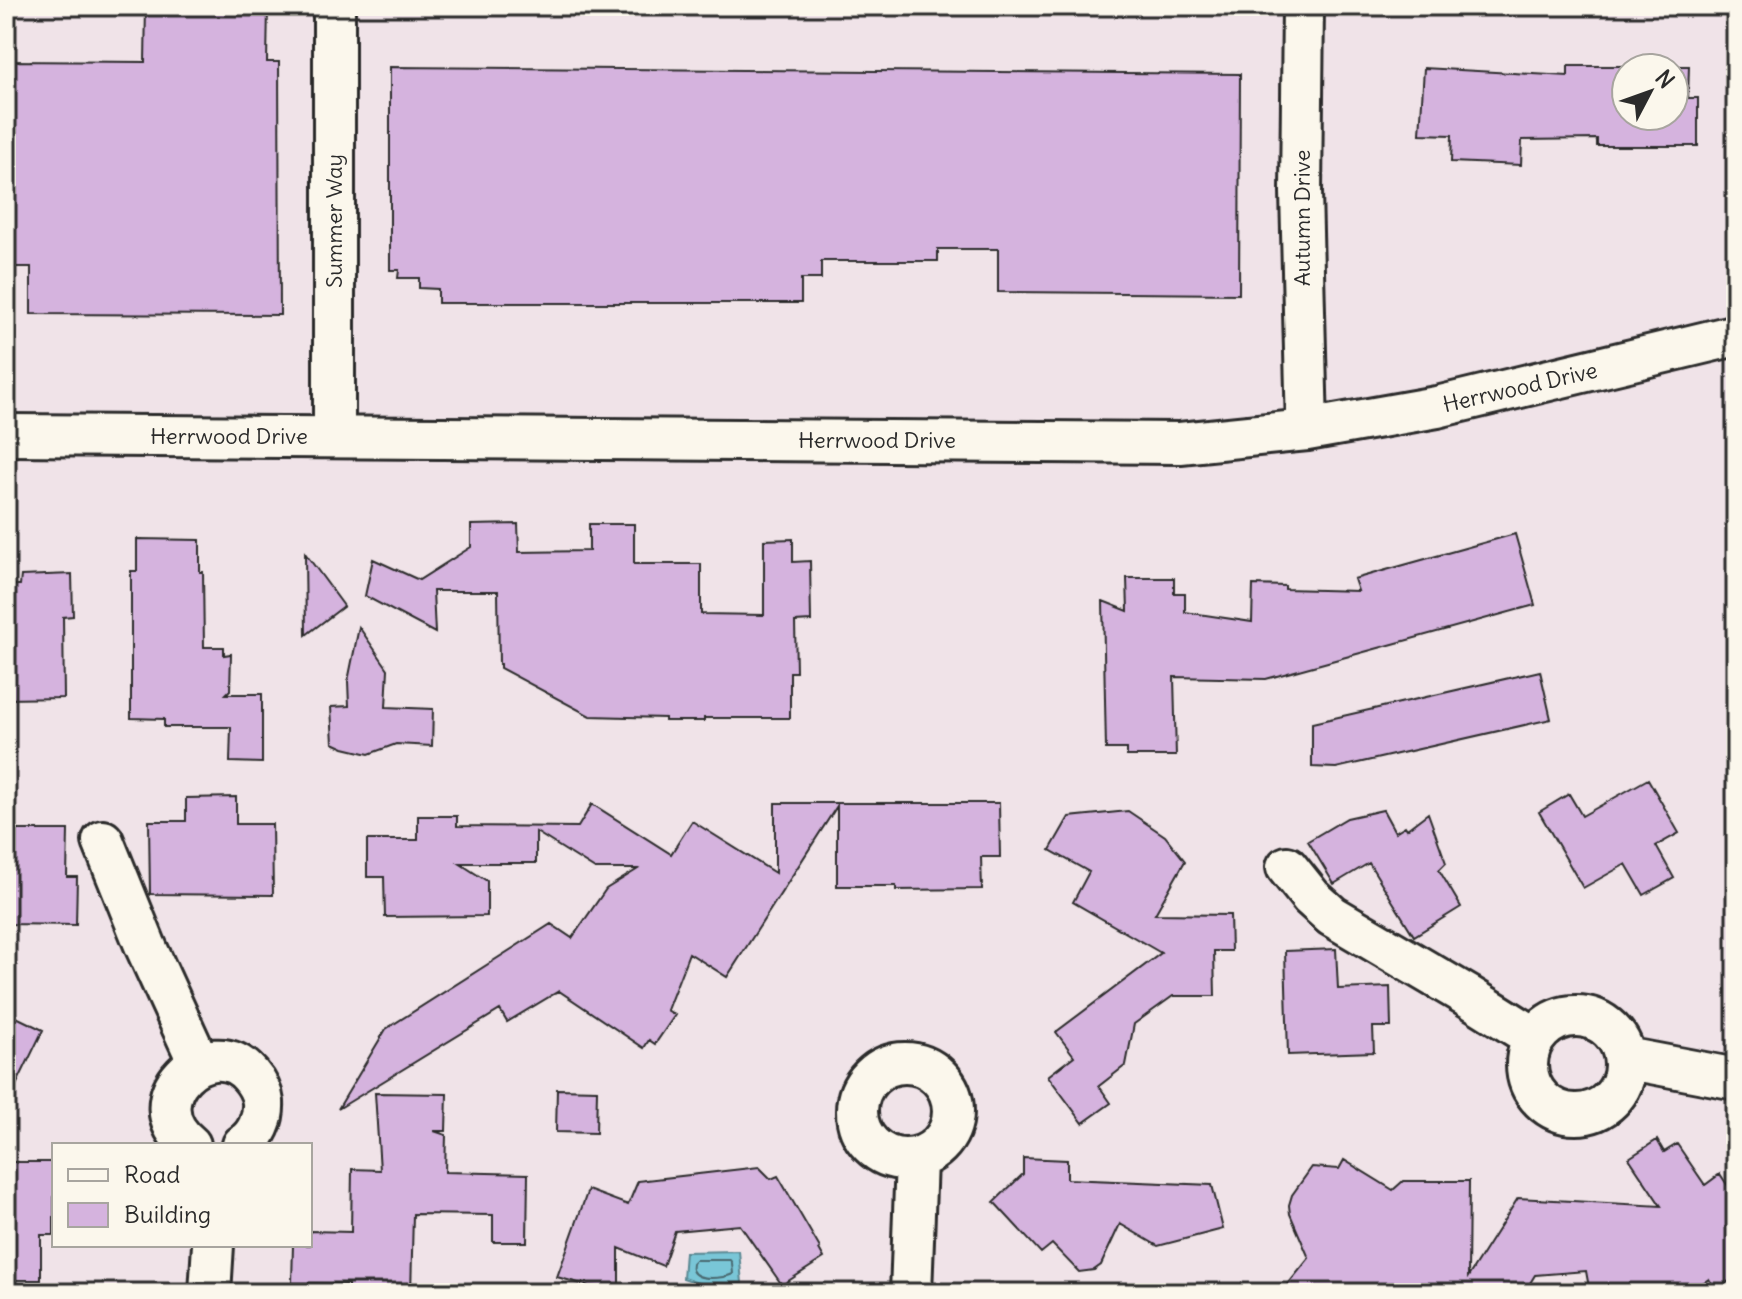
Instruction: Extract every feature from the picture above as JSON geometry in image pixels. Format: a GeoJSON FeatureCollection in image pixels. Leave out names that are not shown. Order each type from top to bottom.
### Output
{"type":"FeatureCollection","features":[{"type":"Feature","properties":{"kind":"street","name":"Summer Way"},"geometry":{"type":"LineString","coordinates":[[334,6],[334,436]]}},
{"type":"Feature","properties":{"kind":"street","name":"Autumn Drive"},"geometry":{"type":"LineString","coordinates":[[1303,6],[1301,192],[1307,430]]}},
{"type":"Feature","properties":{"kind":"street","name":"Herrwood Drive"},"geometry":{"type":"LineString","coordinates":[[6,435],[1180,443],[1307,430],[1437,407],[1736,335]]}},
{"type":"Feature","properties":{"kind":"street"},"geometry":{"type":"LineString","coordinates":[[103,841],[145,945],[199,1063]]}},
{"type":"Feature","properties":{"kind":"street"},"geometry":{"type":"LineString","coordinates":[[1287,867],[1311,897],[1332,916],[1535,1038]]}},
{"type":"Feature","properties":{"kind":"street"},"geometry":{"type":"LineString","coordinates":[[1561,1017],[1595,1019],[1609,1028],[1625,1058],[1625,1075],[1618,1091],[1606,1104],[1591,1112],[1574,1114],[1557,1111],[1543,1101],[1527,1071],[1528,1054],[1535,1038],[1546,1025],[1561,1017]]}},
{"type":"Feature","properties":{"kind":"street"},"geometry":{"type":"LineString","coordinates":[[1625,1058],[1736,1079]]}},
{"type":"Feature","properties":{"kind":"street"},"geometry":{"type":"LineString","coordinates":[[188,1143],[177,1132],[170,1117],[170,1100],[175,1085],[185,1072],[199,1063],[215,1060],[231,1062],[245,1070],[256,1082],[262,1097],[263,1114],[258,1129],[245,1143]]}},
{"type":"Feature","properties":{"kind":"street"},"geometry":{"type":"LineString","coordinates":[[911,1293],[916,1160]]}},
{"type":"Feature","properties":{"kind":"street"},"geometry":{"type":"LineString","coordinates":[[210,1293],[213,1247]]}},
{"type":"Feature","properties":{"kind":"water"},"geometry":{"type":"Polygon","coordinates":[[[739,1251],[742,1283],[710,1287],[683,1278],[685,1252],[739,1251]]]}},
{"type":"Feature","properties":{"kind":"building"},"geometry":{"type":"Polygon","coordinates":[[[146,6],[268,6],[267,62],[279,62],[280,315],[31,314],[31,267],[6,267],[6,61],[145,62],[146,6]]]}},
{"type":"Feature","properties":{"kind":"building"},"geometry":{"type":"Polygon","coordinates":[[[1568,66],[1610,66],[1610,132],[1690,132],[1690,98],[1698,98],[1698,146],[1597,146],[1597,139],[1522,140],[1521,165],[1451,162],[1452,135],[1420,134],[1424,68],[1568,76],[1568,66]]]}},
{"type":"Feature","properties":{"kind":"building"},"geometry":{"type":"Polygon","coordinates":[[[390,67],[1240,74],[1239,294],[998,292],[998,249],[938,249],[938,261],[821,261],[821,279],[801,279],[801,303],[438,303],[438,289],[419,288],[419,278],[398,278],[399,270],[390,270],[390,67]]]}},
{"type":"Feature","properties":{"kind":"building"},"geometry":{"type":"Polygon","coordinates":[[[518,524],[519,552],[589,551],[589,524],[634,524],[634,564],[701,564],[701,614],[764,615],[764,540],[793,539],[793,562],[810,561],[811,621],[795,622],[796,672],[790,672],[790,718],[665,721],[665,718],[590,716],[500,668],[498,591],[433,591],[435,633],[365,596],[373,559],[419,580],[471,547],[471,525],[518,524]]]}},
{"type":"Feature","properties":{"kind":"building"},"geometry":{"type":"Polygon","coordinates":[[[1515,534],[1535,605],[1266,679],[1174,677],[1176,756],[1127,756],[1127,749],[1106,749],[1103,601],[1128,611],[1127,578],[1174,578],[1174,593],[1185,593],[1185,612],[1252,622],[1253,585],[1358,591],[1354,579],[1515,534]]]}},
{"type":"Feature","properties":{"kind":"building"},"geometry":{"type":"Polygon","coordinates":[[[137,539],[200,540],[204,647],[224,647],[224,655],[231,654],[230,690],[226,694],[262,694],[262,763],[230,762],[231,727],[164,727],[164,719],[131,718],[131,571],[137,571],[137,539]]]}},
{"type":"Feature","properties":{"kind":"building"},"geometry":{"type":"Polygon","coordinates":[[[305,553],[344,606],[306,635],[305,553]]]}},
{"type":"Feature","properties":{"kind":"building"},"geometry":{"type":"Polygon","coordinates":[[[72,574],[73,616],[63,617],[64,698],[6,699],[6,585],[20,585],[21,576],[72,574]]]}},
{"type":"Feature","properties":{"kind":"building"},"geometry":{"type":"Polygon","coordinates":[[[359,627],[388,669],[386,707],[433,709],[432,746],[396,744],[369,754],[333,743],[331,707],[349,706],[348,681],[359,627]]]}},
{"type":"Feature","properties":{"kind":"building"},"geometry":{"type":"Polygon","coordinates":[[[1540,671],[1551,719],[1336,768],[1312,767],[1312,723],[1540,671]]]}},
{"type":"Feature","properties":{"kind":"building"},"geometry":{"type":"Polygon","coordinates":[[[1648,779],[1679,833],[1656,846],[1674,878],[1644,895],[1626,864],[1583,888],[1539,812],[1569,794],[1582,816],[1648,779]]]}},
{"type":"Feature","properties":{"kind":"building"},"geometry":{"type":"Polygon","coordinates":[[[236,797],[236,824],[272,824],[273,895],[150,894],[149,821],[186,821],[186,798],[236,797]]]}},
{"type":"Feature","properties":{"kind":"building"},"geometry":{"type":"Polygon","coordinates":[[[775,803],[999,803],[1000,857],[981,857],[982,889],[896,890],[896,886],[837,886],[837,806],[727,977],[689,953],[667,1010],[675,1015],[655,1044],[649,1040],[644,1048],[559,991],[507,1022],[500,1010],[338,1109],[386,1029],[551,924],[572,938],[606,889],[638,869],[595,869],[536,832],[536,863],[459,863],[487,881],[487,916],[385,917],[384,877],[367,877],[367,840],[418,840],[418,816],[457,816],[457,826],[578,827],[592,804],[671,854],[692,821],[775,873],[775,803]]]}},
{"type":"Feature","properties":{"kind":"building"},"geometry":{"type":"Polygon","coordinates":[[[1383,810],[1395,832],[1405,826],[1407,829],[1428,813],[1446,863],[1439,870],[1461,907],[1414,936],[1369,863],[1334,884],[1308,841],[1347,818],[1383,810]]]}},
{"type":"Feature","properties":{"kind":"building"},"geometry":{"type":"Polygon","coordinates":[[[1128,811],[1165,836],[1185,861],[1155,914],[1230,915],[1231,951],[1214,951],[1215,996],[1173,996],[1134,1024],[1126,1065],[1099,1086],[1111,1103],[1083,1123],[1048,1076],[1074,1056],[1056,1032],[1161,953],[1073,902],[1089,872],[1050,850],[1069,817],[1128,811]]]}},
{"type":"Feature","properties":{"kind":"building"},"geometry":{"type":"Polygon","coordinates":[[[6,830],[68,830],[67,877],[77,877],[76,925],[6,924],[6,830]]]}},
{"type":"Feature","properties":{"kind":"building"},"geometry":{"type":"Polygon","coordinates":[[[1336,949],[1338,989],[1390,987],[1391,1027],[1373,1027],[1374,1052],[1288,1055],[1285,951],[1336,949]]]}},
{"type":"Feature","properties":{"kind":"building"},"geometry":{"type":"Polygon","coordinates":[[[6,1012],[43,1030],[6,1106],[6,1012]]]}},
{"type":"Feature","properties":{"kind":"building"},"geometry":{"type":"Polygon","coordinates":[[[557,1089],[597,1090],[596,1133],[556,1132],[557,1089]]]}},
{"type":"Feature","properties":{"kind":"building"},"geometry":{"type":"Polygon","coordinates":[[[375,1093],[447,1094],[446,1131],[434,1131],[446,1135],[445,1172],[528,1174],[527,1242],[493,1242],[493,1215],[413,1214],[411,1293],[348,1293],[348,1284],[292,1283],[293,1247],[312,1247],[312,1231],[351,1232],[352,1169],[380,1170],[375,1093]]]}},
{"type":"Feature","properties":{"kind":"building"},"geometry":{"type":"Polygon","coordinates":[[[1657,1140],[1664,1152],[1677,1144],[1705,1185],[1720,1174],[1736,1198],[1736,1276],[1716,1290],[1709,1279],[1688,1293],[1590,1293],[1586,1271],[1535,1275],[1524,1293],[1281,1293],[1309,1258],[1289,1205],[1292,1195],[1312,1167],[1339,1169],[1344,1160],[1393,1190],[1403,1181],[1469,1181],[1468,1277],[1518,1198],[1661,1206],[1629,1158],[1657,1140]]]}},
{"type":"Feature","properties":{"kind":"building"},"geometry":{"type":"Polygon","coordinates":[[[1023,1158],[1067,1160],[1067,1179],[1212,1185],[1223,1229],[1158,1246],[1120,1224],[1101,1265],[1094,1270],[1079,1272],[1052,1244],[1041,1253],[994,1202],[1023,1174],[1023,1158]]]}},
{"type":"Feature","properties":{"kind":"building"},"geometry":{"type":"Polygon","coordinates":[[[6,1162],[52,1162],[52,1235],[41,1235],[41,1280],[6,1280],[6,1162]]]}},
{"type":"Feature","properties":{"kind":"building"},"geometry":{"type":"Polygon","coordinates":[[[759,1167],[771,1179],[778,1176],[824,1258],[782,1285],[740,1225],[675,1231],[663,1266],[619,1248],[619,1289],[589,1286],[557,1277],[588,1190],[628,1205],[638,1181],[759,1167]]]}}]}
